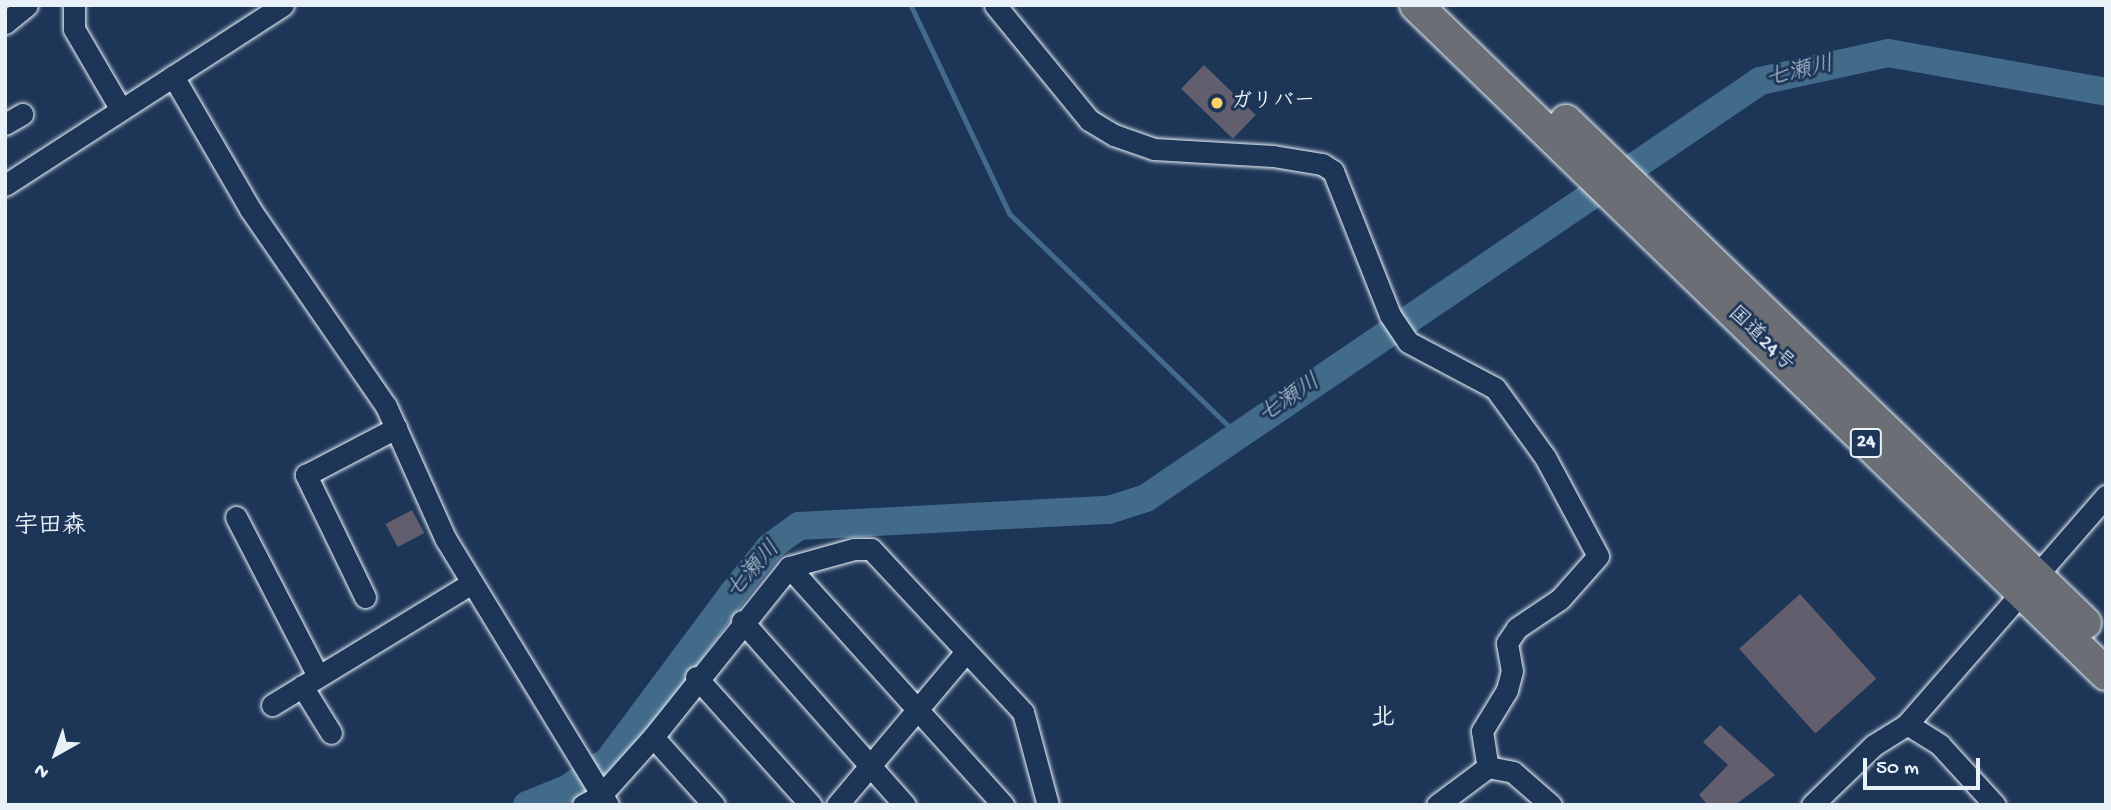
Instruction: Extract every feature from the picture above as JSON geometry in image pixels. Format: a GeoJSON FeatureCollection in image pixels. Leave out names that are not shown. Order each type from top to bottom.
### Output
{"type":"FeatureCollection","features":[{"type":"Feature","properties":{"kind":"highway","name":"国道24号"},"geometry":{"type":"LineString","coordinates":[[1416,5],[1563,133]]}},
{"type":"Feature","properties":{"kind":"highway","name":"国道24号"},"geometry":{"type":"LineString","coordinates":[[1447,5],[1563,133],[2028,583],[2106,674]]}},
{"type":"Feature","properties":{"kind":"highway","name":"国道24号"},"geometry":{"type":"LineString","coordinates":[[2028,583],[2106,643]]}},
{"type":"Feature","properties":{"kind":"street"},"geometry":{"type":"LineString","coordinates":[[5,23],[27,5]]}},
{"type":"Feature","properties":{"kind":"street"},"geometry":{"type":"LineString","coordinates":[[74,5],[74,29],[120,108]]}},
{"type":"Feature","properties":{"kind":"street"},"geometry":{"type":"LineString","coordinates":[[5,185],[120,108],[283,5]]}},
{"type":"Feature","properties":{"kind":"street"},"geometry":{"type":"LineString","coordinates":[[995,5],[1089,120],[1114,135],[1154,149],[1273,156],[1333,172],[1390,315],[1408,342],[1495,388],[1545,457],[1598,556],[1560,599],[1517,628],[1507,643],[1513,671],[1507,690],[1482,731],[1488,767]]}},
{"type":"Feature","properties":{"kind":"street"},"geometry":{"type":"LineString","coordinates":[[173,76],[250,209],[396,428],[472,583],[578,763],[597,802],[653,737],[695,677],[789,567],[829,551],[871,549],[1023,712],[1048,805]]}},
{"type":"Feature","properties":{"kind":"street"},"geometry":{"type":"LineString","coordinates":[[365,597],[306,475],[396,428]]}},
{"type":"Feature","properties":{"kind":"street"},"geometry":{"type":"LineString","coordinates":[[1812,805],[1874,745],[1907,724],[2106,496]]}},
{"type":"Feature","properties":{"kind":"street"},"geometry":{"type":"LineString","coordinates":[[236,517],[331,733]]}},
{"type":"Feature","properties":{"kind":"street"},"geometry":{"type":"LineString","coordinates":[[789,567],[1003,805]]}},
{"type":"Feature","properties":{"kind":"street"},"geometry":{"type":"LineString","coordinates":[[272,705],[472,583]]}},
{"type":"Feature","properties":{"kind":"street"},"geometry":{"type":"LineString","coordinates":[[742,621],[905,805]]}},
{"type":"Feature","properties":{"kind":"street"},"geometry":{"type":"LineString","coordinates":[[837,805],[915,706],[966,652]]}},
{"type":"Feature","properties":{"kind":"street"},"geometry":{"type":"LineString","coordinates":[[695,677],[811,805]]}},
{"type":"Feature","properties":{"kind":"street"},"geometry":{"type":"LineString","coordinates":[[1907,724],[1940,745],[1995,805]]}},
{"type":"Feature","properties":{"kind":"street"},"geometry":{"type":"LineString","coordinates":[[653,737],[714,805]]}},
{"type":"Feature","properties":{"kind":"street"},"geometry":{"type":"LineString","coordinates":[[1437,805],[1488,767],[1513,772],[1551,805]]}},
{"type":"Feature","properties":{"kind":"building"},"geometry":{"type":"Polygon","coordinates":[[[1204,65],[1256,115],[1233,139],[1181,89],[1204,65]]]}},
{"type":"Feature","properties":{"kind":"building"},"geometry":{"type":"Polygon","coordinates":[[[412,510],[424,533],[398,547],[386,524],[412,510]]]}},
{"type":"Feature","properties":{"kind":"building"},"geometry":{"type":"Polygon","coordinates":[[[1800,594],[1876,679],[1815,734],[1739,649],[1800,594]]]}},
{"type":"Feature","properties":{"kind":"building"},"geometry":{"type":"Polygon","coordinates":[[[1720,725],[1775,775],[1735,805],[1708,805],[1699,795],[1728,765],[1703,742],[1720,725]]]}},
{"type":"Feature","properties":{"kind":"waterway"},"geometry":{"type":"LineString","coordinates":[[911,5],[1010,214],[1239,436]]}},
{"type":"Feature","properties":{"kind":"waterway","name":"七瀬川"},"geometry":{"type":"LineString","coordinates":[[527,805],[567,789],[608,761],[770,547],[799,526],[1109,510],[1146,498],[1760,81],[1888,53],[2106,92]]}},
{"type":"Feature","properties":{"kind":"place","name":"ガリバー"},"geometry":{"type":"Point","coordinates":[1217,103]}},
{"type":"Feature","properties":{"kind":"district","name":"宇田森"},"geometry":{"type":"Point","coordinates":[50,528]}},
{"type":"Feature","properties":{"kind":"district","name":"北"},"geometry":{"type":"Point","coordinates":[1383,720]}}]}
